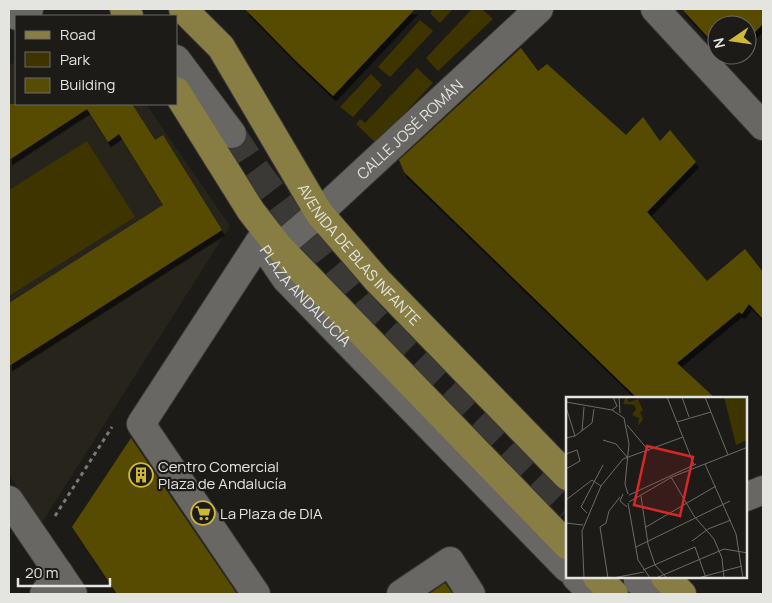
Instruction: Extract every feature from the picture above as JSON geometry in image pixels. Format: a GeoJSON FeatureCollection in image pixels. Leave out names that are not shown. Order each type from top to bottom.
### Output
{"type":"FeatureCollection","features":[{"type":"Feature","properties":{"kind":"main road","name":"AVENIDA DE BLAS INFANTE"},"geometry":{"type":"LineString","coordinates":[[183,9],[221,47],[319,213],[378,280],[566,475]]}},
{"type":"Feature","properties":{"kind":"main road"},"geometry":{"type":"LineString","coordinates":[[178,94],[251,211],[279,247],[566,544]]}},
{"type":"Feature","properties":{"kind":"main road"},"geometry":{"type":"LineString","coordinates":[[598,578],[614,594]]}},
{"type":"Feature","properties":{"kind":"main road"},"geometry":{"type":"LineString","coordinates":[[666,578],[682,594]]}},
{"type":"Feature","properties":{"kind":"street","name":"CALLE JOSÉ ROMÁN"},"geometry":{"type":"LineString","coordinates":[[279,247],[319,213],[539,9]]}},
{"type":"Feature","properties":{"kind":"street"},"geometry":{"type":"LineString","coordinates":[[655,9],[763,126]]}},
{"type":"Feature","properties":{"kind":"street"},"geometry":{"type":"LineString","coordinates":[[178,62],[232,134]]}},
{"type":"Feature","properties":{"kind":"street","name":"PLAZA ANDALUCÍA"},"geometry":{"type":"LineString","coordinates":[[256,594],[141,424],[260,240],[286,278],[566,567]]}},
{"type":"Feature","properties":{"kind":"street"},"geometry":{"type":"LineString","coordinates":[[747,497],[763,490]]}},
{"type":"Feature","properties":{"kind":"street"},"geometry":{"type":"LineString","coordinates":[[9,500],[59,587]]}},
{"type":"Feature","properties":{"kind":"street"},"geometry":{"type":"LineString","coordinates":[[401,594],[450,561],[471,594]]}},
{"type":"Feature","properties":{"kind":"street"},"geometry":{"type":"LineString","coordinates":[[577,578],[593,594]]}},
{"type":"Feature","properties":{"kind":"shaded area"},"geometry":{"type":"Polygon","coordinates":[[[15,62],[15,105],[147,105],[230,226],[41,524],[9,474],[9,66],[15,62]]]}},
{"type":"Feature","properties":{"kind":"green space"},"geometry":{"type":"Polygon","coordinates":[[[433,9],[453,9],[440,23],[430,13],[433,9]]]}},
{"type":"Feature","properties":{"kind":"green space"},"geometry":{"type":"Polygon","coordinates":[[[472,9],[482,9],[493,19],[438,71],[426,58],[472,9]]]}},
{"type":"Feature","properties":{"kind":"green space"},"geometry":{"type":"Polygon","coordinates":[[[420,20],[433,31],[390,77],[378,67],[420,20]]]}},
{"type":"Feature","properties":{"kind":"green space"},"geometry":{"type":"Polygon","coordinates":[[[417,68],[433,83],[376,143],[356,124],[360,119],[365,123],[417,68]]]}},
{"type":"Feature","properties":{"kind":"green space"},"geometry":{"type":"Polygon","coordinates":[[[371,74],[382,85],[353,117],[340,107],[371,74]]]}},
{"type":"Feature","properties":{"kind":"green space"},"geometry":{"type":"Polygon","coordinates":[[[87,141],[135,217],[9,296],[9,190],[87,141]]]}},
{"type":"Feature","properties":{"kind":"building"},"geometry":{"type":"Polygon","coordinates":[[[245,9],[415,9],[333,96],[245,9]]]}},
{"type":"Feature","properties":{"kind":"building"},"geometry":{"type":"Polygon","coordinates":[[[682,9],[763,9],[763,24],[757,30],[757,15],[707,15],[707,36],[682,9]]]}},
{"type":"Feature","properties":{"kind":"building"},"geometry":{"type":"Polygon","coordinates":[[[521,48],[538,71],[547,64],[626,135],[643,117],[660,141],[670,130],[696,162],[647,212],[707,281],[745,249],[763,272],[763,319],[749,304],[742,314],[739,312],[677,363],[714,397],[636,397],[404,172],[399,160],[521,48]]]}},
{"type":"Feature","properties":{"kind":"building"},"geometry":{"type":"Polygon","coordinates":[[[9,104],[133,105],[155,140],[163,135],[222,230],[9,366],[9,303],[163,205],[119,134],[108,142],[87,109],[9,160],[9,104]]]}},
{"type":"Feature","properties":{"kind":"building","name":"Centro Comercial Plaza de Andalucía"},"geometry":{"type":"Polygon","coordinates":[[[131,438],[237,594],[117,594],[72,527],[131,438]]]}},
{"type":"Feature","properties":{"kind":"building"},"geometry":{"type":"Polygon","coordinates":[[[445,583],[453,594],[429,594],[445,583]]]}},
{"type":"Feature","properties":{"kind":"tunnel"},"geometry":{"type":"LineString","coordinates":[[232,134],[255,169],[323,259],[372,317],[566,509]]}},
{"type":"Feature","properties":{"kind":"place","name":"Centro Comercial Plaza de Andalucía"},"geometry":{"type":"Point","coordinates":[141,475]}},
{"type":"Feature","properties":{"kind":"place","name":"La Plaza de DIA"},"geometry":{"type":"Point","coordinates":[203,513]}}]}
